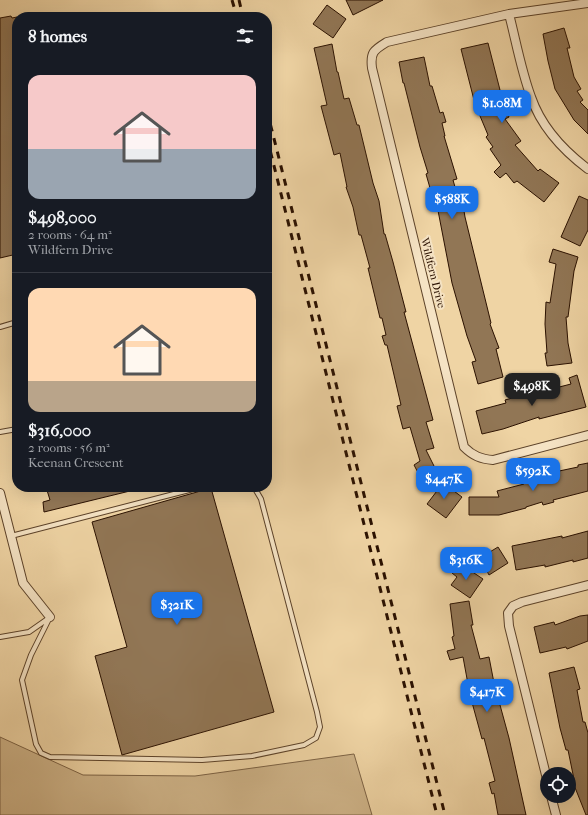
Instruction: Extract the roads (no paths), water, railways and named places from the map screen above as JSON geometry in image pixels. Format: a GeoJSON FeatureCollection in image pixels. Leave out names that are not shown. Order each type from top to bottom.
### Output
{"type":"FeatureCollection","features":[{"type":"Feature","properties":{"kind":"street","name":"Wildfern Drive"},"geometry":{"type":"LineString","coordinates":[[588,3],[509,14],[387,42],[375,50],[371,58],[372,68],[464,447],[476,457],[493,460],[588,435]]}},
{"type":"Feature","properties":{"kind":"street"},"geometry":{"type":"LineString","coordinates":[[509,14],[531,98],[540,117],[572,157],[588,169]]}},
{"type":"Feature","properties":{"kind":"street"},"geometry":{"type":"LineString","coordinates":[[0,494],[23,583],[50,617]]}},
{"type":"Feature","properties":{"kind":"street"},"geometry":{"type":"LineString","coordinates":[[544,767],[509,626],[508,613],[513,606],[522,602],[588,585]]}},
{"type":"Feature","properties":{"kind":"street"},"geometry":{"type":"LineString","coordinates":[[553,803],[556,815]]}},
{"type":"Feature","properties":{"kind":"lane"},"geometry":{"type":"LineString","coordinates":[[0,327],[12,323]]}},
{"type":"Feature","properties":{"kind":"lane"},"geometry":{"type":"LineString","coordinates":[[0,432],[12,431]]}},
{"type":"Feature","properties":{"kind":"lane"},"geometry":{"type":"LineString","coordinates":[[11,536],[182,492]]}},
{"type":"Feature","properties":{"kind":"lane"},"geometry":{"type":"LineString","coordinates":[[50,617],[31,655],[22,680],[36,744],[41,753],[50,757],[202,760],[252,756],[304,745],[316,738],[320,727],[317,712],[261,499],[257,492]]}},
{"type":"Feature","properties":{"kind":"lane"},"geometry":{"type":"LineString","coordinates":[[0,637],[29,632],[50,617]]}},
{"type":"Feature","properties":{"kind":"railway"},"geometry":{"type":"LineString","coordinates":[[232,0],[236,12]]}},
{"type":"Feature","properties":{"kind":"railway"},"geometry":{"type":"LineString","coordinates":[[239,0],[242,12]]}},
{"type":"Feature","properties":{"kind":"railway"},"geometry":{"type":"LineString","coordinates":[[272,131],[445,815]]}},
{"type":"Feature","properties":{"kind":"railway"},"geometry":{"type":"LineString","coordinates":[[272,158],[437,815]]}}]}
